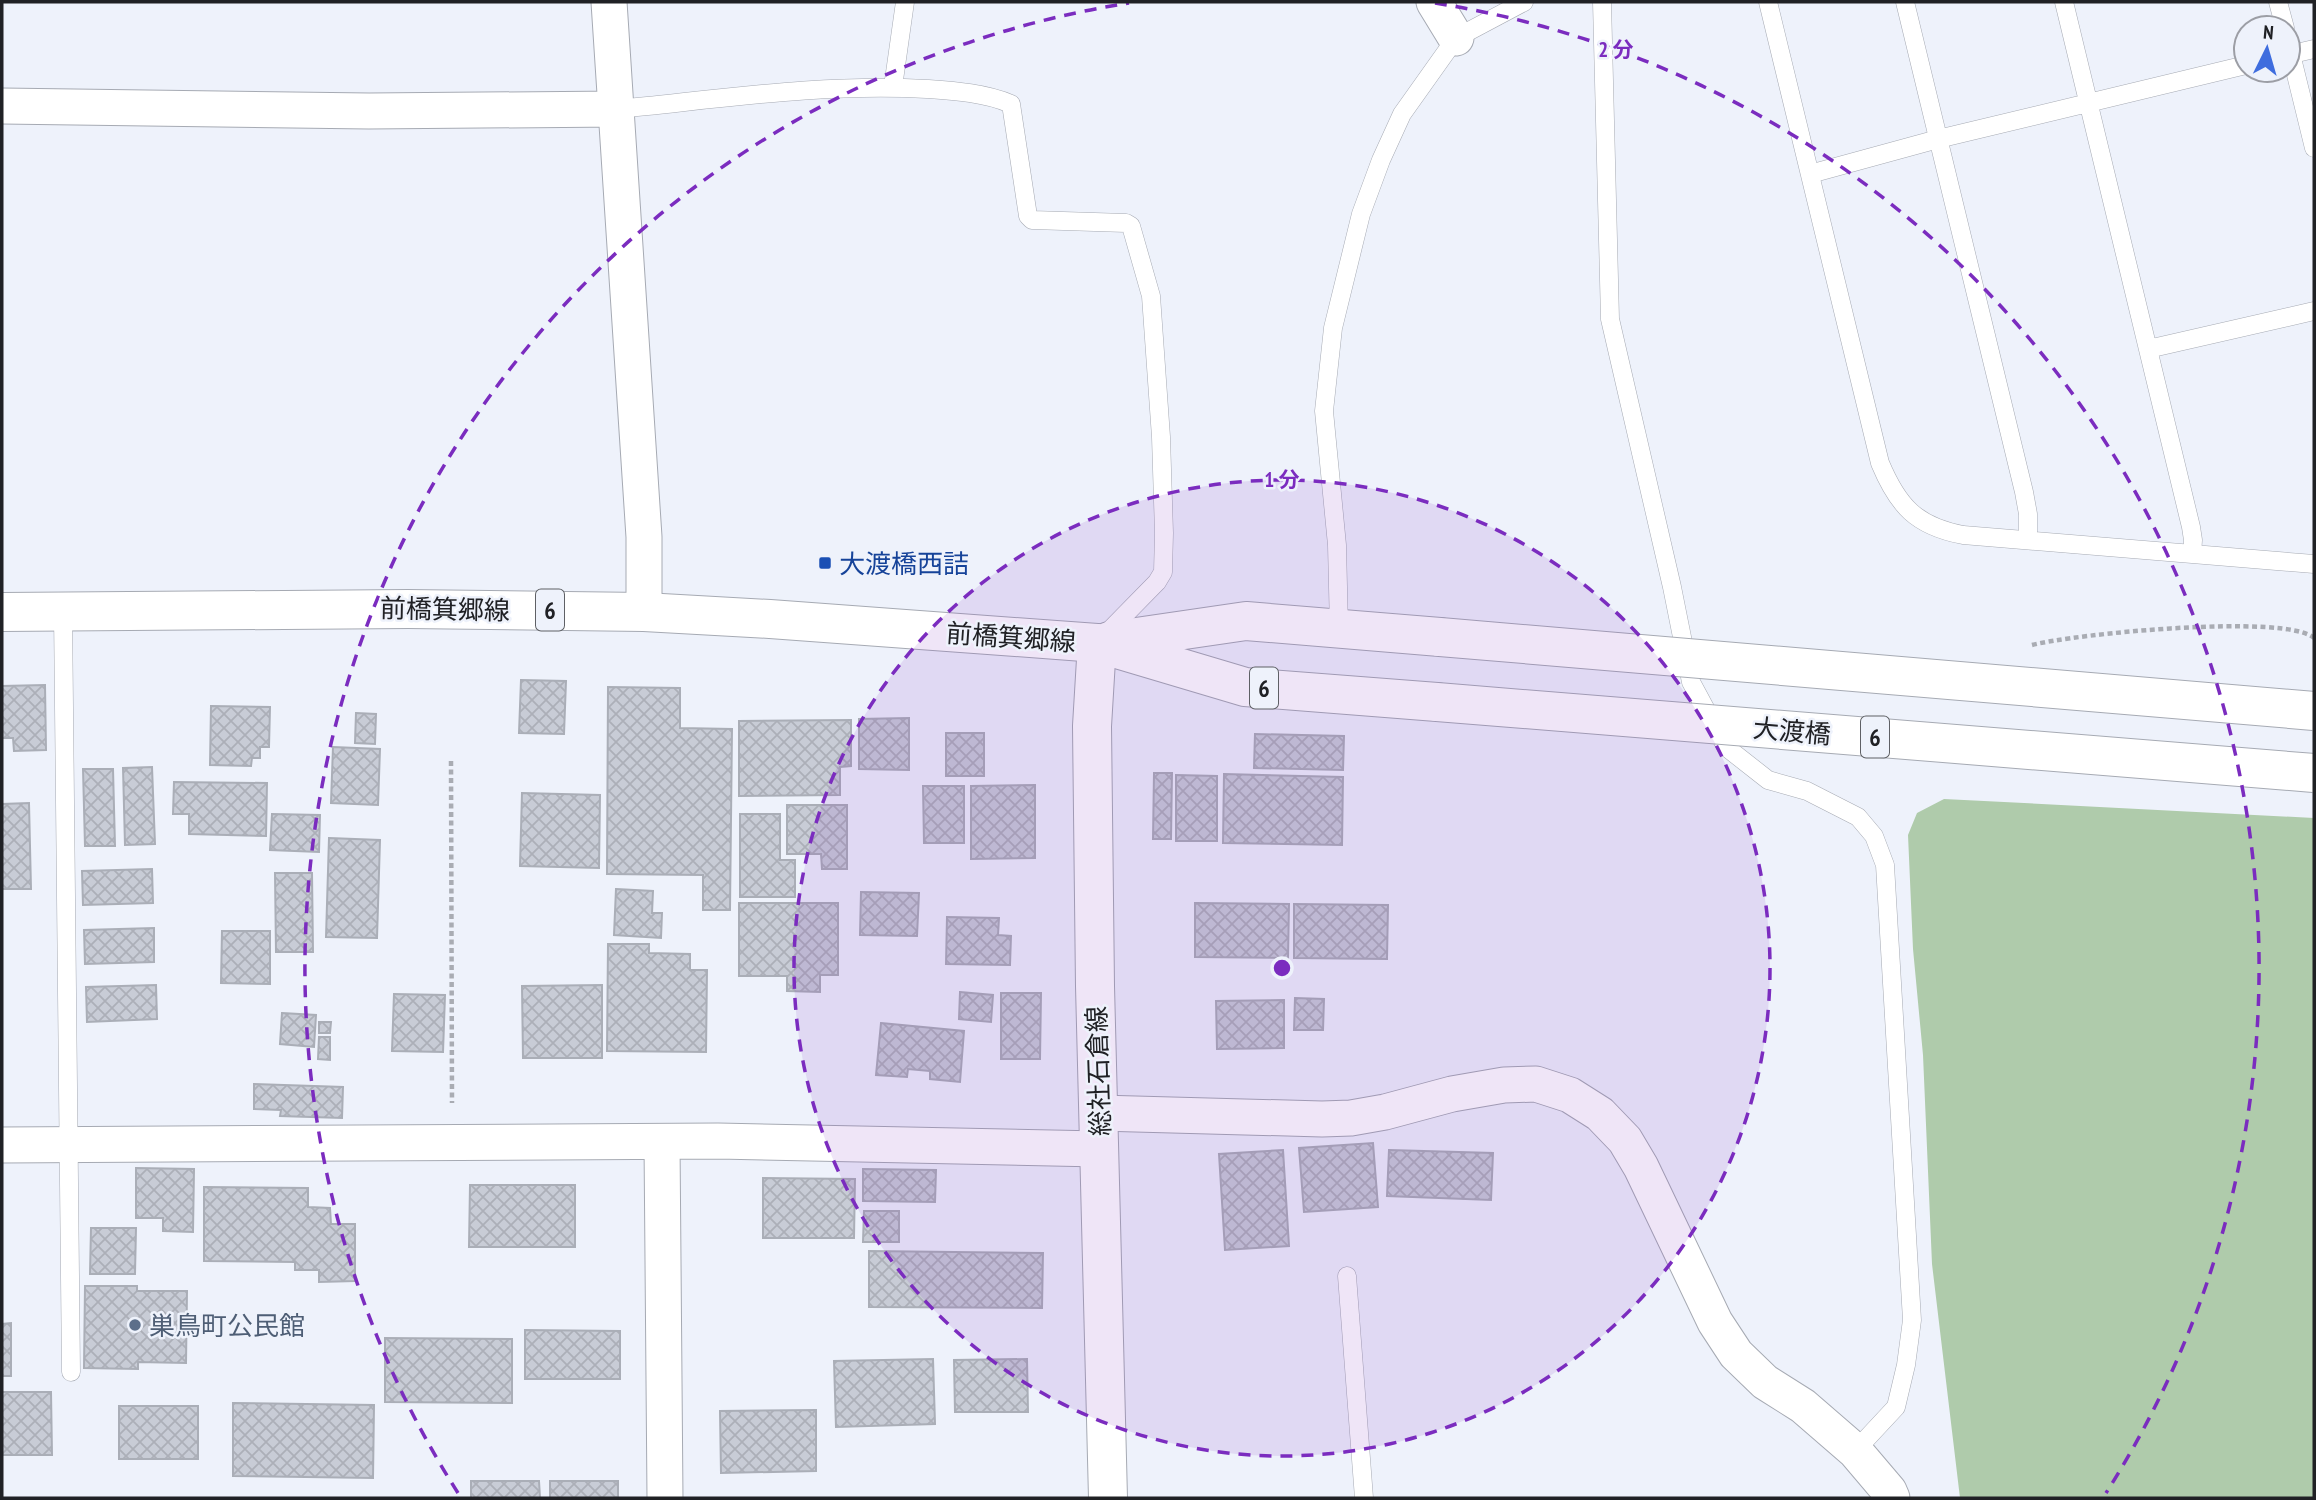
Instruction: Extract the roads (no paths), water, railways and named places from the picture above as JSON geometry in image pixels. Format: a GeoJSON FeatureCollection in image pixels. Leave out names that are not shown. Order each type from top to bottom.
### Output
{"type":"FeatureCollection","features":[{"type":"Feature","properties":{"kind":"main road","name":"前橋箕郷線"},"geometry":{"type":"LineString","coordinates":[[2,612],[307,608],[644,612],[1097,643],[1246,621],[2314,711]]}},
{"type":"Feature","properties":{"kind":"main road","name":"前橋箕郷線"},"geometry":{"type":"LineString","coordinates":[[1097,643],[1245,687],[1437,702]]}},
{"type":"Feature","properties":{"kind":"main road","name":"総社石倉線"},"geometry":{"type":"LineString","coordinates":[[1097,643],[1091,726],[1108,1498]]}},
{"type":"Feature","properties":{"kind":"main road","name":"大渡橋"},"geometry":{"type":"LineString","coordinates":[[1437,702],[2314,773]]}},
{"type":"Feature","properties":{"kind":"street"},"geometry":{"type":"LineString","coordinates":[[609,2],[644,537],[644,612]]}},
{"type":"Feature","properties":{"kind":"street"},"geometry":{"type":"LineString","coordinates":[[1434,2],[1456,38]]}},
{"type":"Feature","properties":{"kind":"street"},"geometry":{"type":"LineString","coordinates":[[2,106],[369,111],[618,109]]}},
{"type":"Feature","properties":{"kind":"street"},"geometry":{"type":"LineString","coordinates":[[2,1145],[662,1142],[1100,1131],[1351,1118],[1452,1094],[1504,1085],[1536,1084],[1570,1095],[1600,1114],[1625,1140],[1641,1167],[1715,1322],[1736,1354],[1765,1382],[1803,1406],[1855,1451],[1892,1498]]}},
{"type":"Feature","properties":{"kind":"street"},"geometry":{"type":"LineString","coordinates":[[662,1142],[665,1498]]}},
{"type":"Feature","properties":{"kind":"lane"},"geometry":{"type":"LineString","coordinates":[[893,87],[905,2]]}},
{"type":"Feature","properties":{"kind":"lane"},"geometry":{"type":"LineString","coordinates":[[1339,629],[1337,545],[1324,411],[1333,328],[1361,214],[1402,114],[1456,38],[1524,2]]}},
{"type":"Feature","properties":{"kind":"lane"},"geometry":{"type":"LineString","coordinates":[[1602,2],[1610,319],[1672,587],[1691,682],[1726,747],[1769,780],[1807,791],[1858,817],[1874,836],[1885,865],[1912,1320],[1906,1365],[1896,1407],[1855,1451]]}},
{"type":"Feature","properties":{"kind":"lane"},"geometry":{"type":"LineString","coordinates":[[1768,2],[1880,463],[1900,502],[1926,525],[1963,535],[2314,564]]}},
{"type":"Feature","properties":{"kind":"lane"},"geometry":{"type":"LineString","coordinates":[[1905,2],[2024,492],[2028,514],[2028,540]]}},
{"type":"Feature","properties":{"kind":"lane"},"geometry":{"type":"LineString","coordinates":[[2064,2],[2191,527],[2192,554]]}},
{"type":"Feature","properties":{"kind":"lane"},"geometry":{"type":"LineString","coordinates":[[1810,174],[1938,139],[2232,68]]}},
{"type":"Feature","properties":{"kind":"lane"},"geometry":{"type":"LineString","coordinates":[[2298,84],[2314,148]]}},
{"type":"Feature","properties":{"kind":"lane"},"geometry":{"type":"LineString","coordinates":[[618,109],[820,90],[893,87],[981,95],[1011,104],[1028,216],[1032,220],[1126,223],[1131,226],[1151,296],[1161,436],[1163,572],[1157,582],[1097,643]]}},
{"type":"Feature","properties":{"kind":"lane"},"geometry":{"type":"LineString","coordinates":[[2148,349],[2314,311]]}},
{"type":"Feature","properties":{"kind":"lane"},"geometry":{"type":"LineString","coordinates":[[63,612],[71,1371]]}},
{"type":"Feature","properties":{"kind":"lane"},"geometry":{"type":"LineString","coordinates":[[1347,1276],[1364,1498]]}},
{"type":"Feature","properties":{"kind":"place","name":"大渡橋西詰"},"geometry":{"type":"Point","coordinates":[825,563]}},
{"type":"Feature","properties":{"kind":"place","name":"巣鳥町公民館"},"geometry":{"type":"Point","coordinates":[135,1325]}}]}
